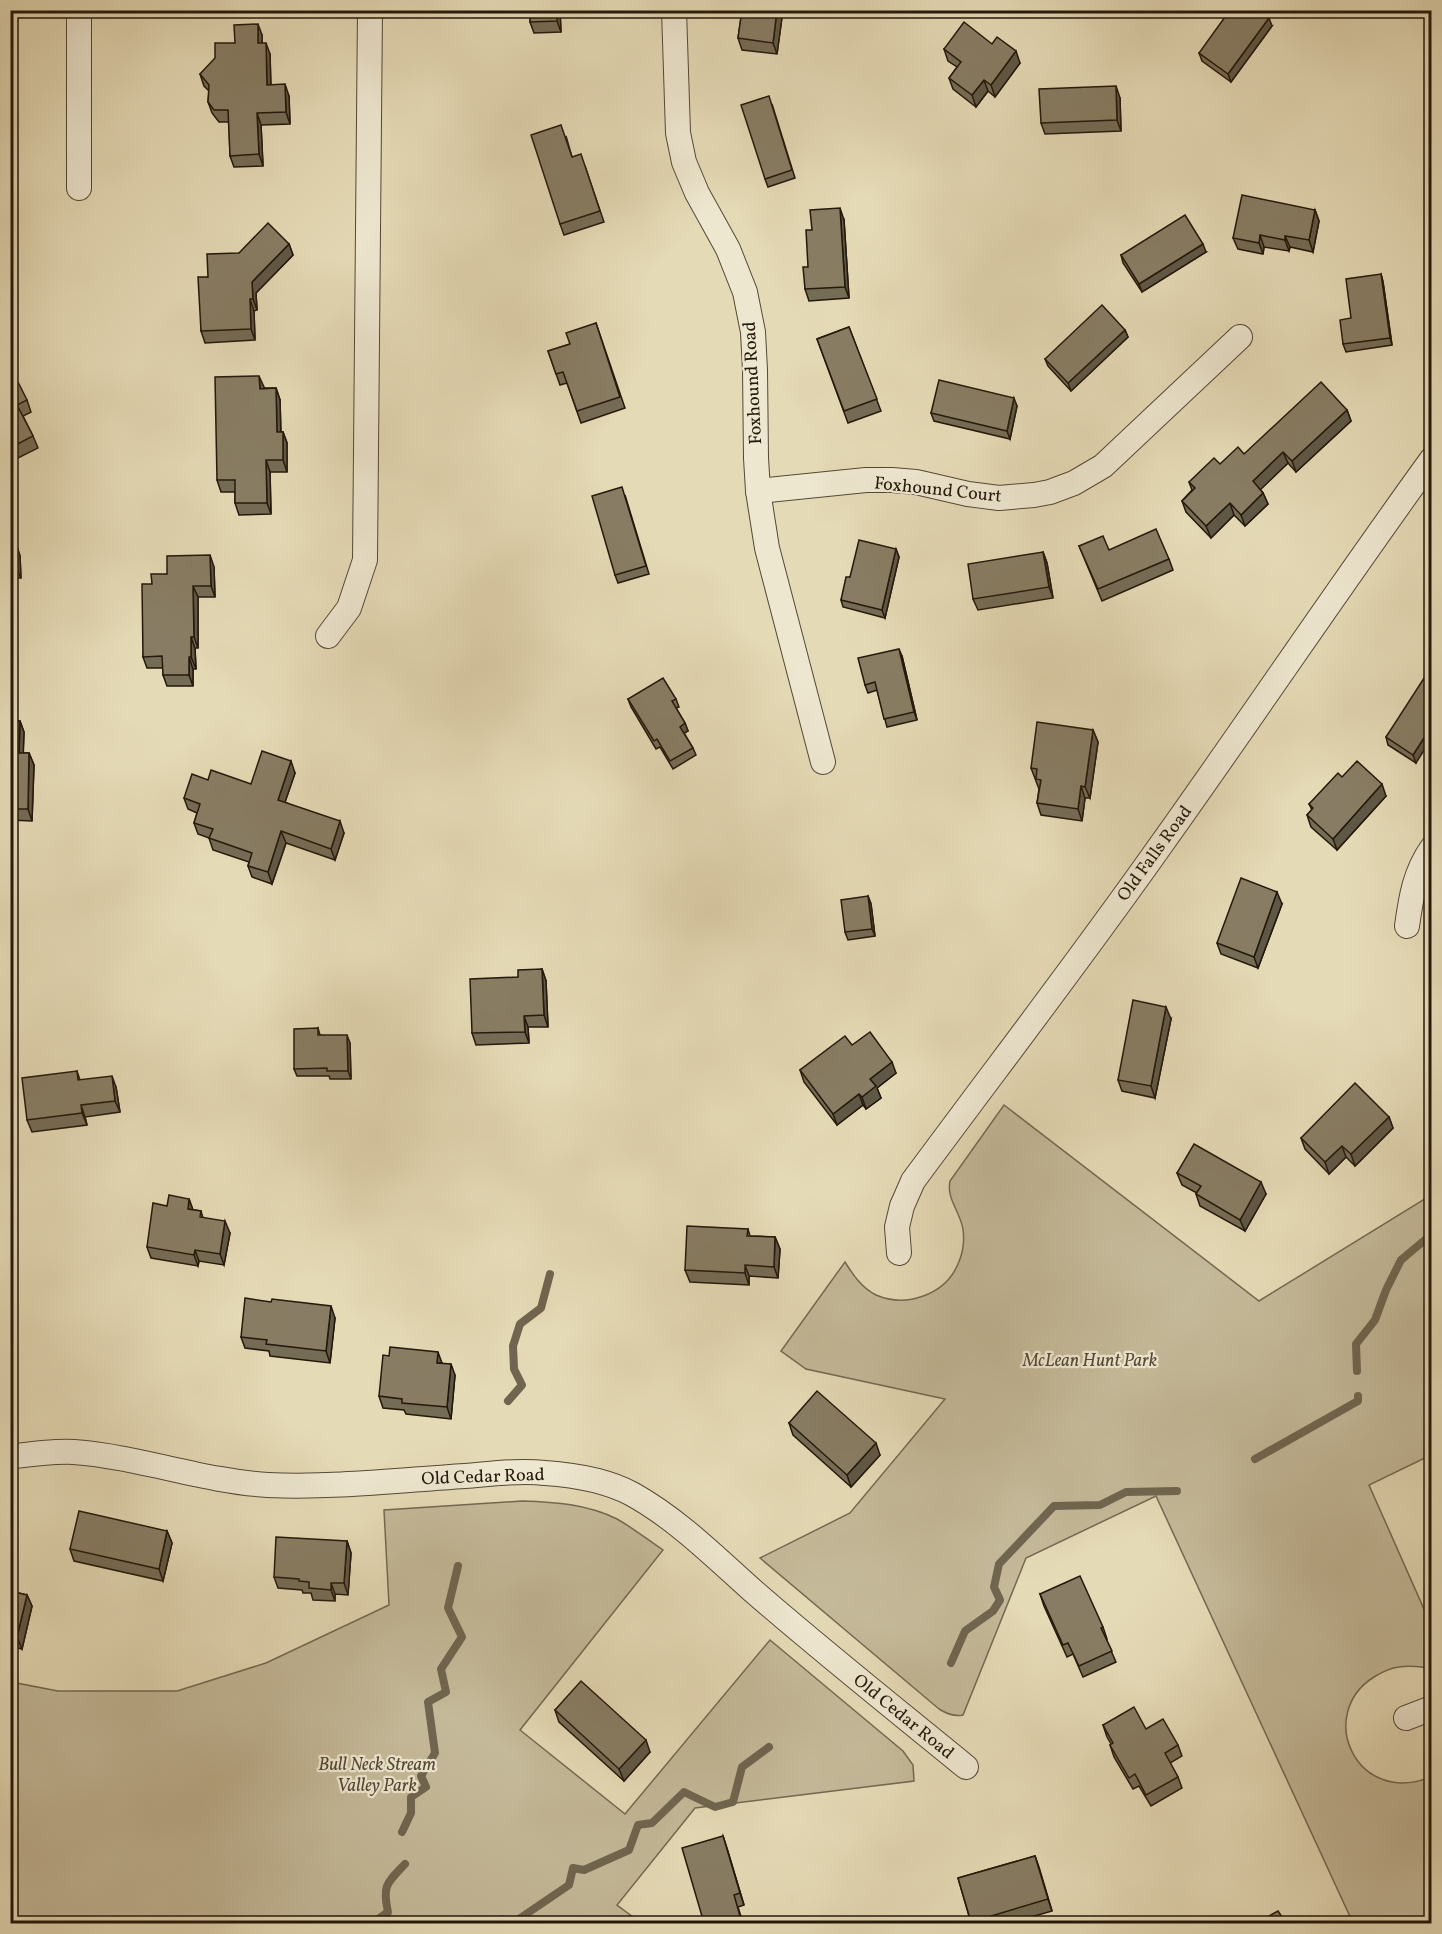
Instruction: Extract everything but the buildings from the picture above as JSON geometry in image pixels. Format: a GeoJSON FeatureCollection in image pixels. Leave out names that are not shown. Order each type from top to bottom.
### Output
{"type":"FeatureCollection","features":[{"type":"Feature","properties":{"kind":"street"},"geometry":{"type":"LineString","coordinates":[[79,10],[79,188]]}},
{"type":"Feature","properties":{"kind":"street"},"geometry":{"type":"LineString","coordinates":[[328,636],[349,608],[365,560],[370,10]]}},
{"type":"Feature","properties":{"kind":"street","name":"Foxhound Road"},"geometry":{"type":"LineString","coordinates":[[674,10],[678,133],[684,162],[697,193],[728,249],[745,292],[753,332],[758,491],[773,576],[823,762]]}},
{"type":"Feature","properties":{"kind":"street","name":"Foxhound Court"},"geometry":{"type":"LineString","coordinates":[[758,491],[866,480],[892,480],[916,482],[968,494],[999,498],[1050,492],[1074,483],[1103,466],[1240,337]]}},
{"type":"Feature","properties":{"kind":"street","name":"Old Falls Road"},"geometry":{"type":"LineString","coordinates":[[899,1253],[897,1227],[902,1206],[913,1181],[1157,851],[1355,564],[1431,459]]}},
{"type":"Feature","properties":{"kind":"street"},"geometry":{"type":"LineString","coordinates":[[1407,926],[1413,885],[1422,862],[1431,848]]}},
{"type":"Feature","properties":{"kind":"street","name":"Old Cedar Road"},"geometry":{"type":"LineString","coordinates":[[10,1457],[37,1453],[73,1452],[135,1461],[219,1480],[269,1485],[544,1472],[612,1484],[674,1521],[761,1598],[966,1767]]}},
{"type":"Feature","properties":{"kind":"street"},"geometry":{"type":"LineString","coordinates":[[1406,1719],[1431,1708]]}},
{"type":"Feature","properties":{"kind":"green space","name":"McLean Hunt Park"},"geometry":{"type":"Polygon","coordinates":[[[1004,1105],[1259,1301],[1431,1195],[1431,1455],[1369,1485],[1431,1625],[1431,1668],[1411,1666],[1396,1668],[1386,1670],[1374,1677],[1356,1693],[1347,1712],[1346,1733],[1352,1752],[1364,1768],[1382,1779],[1405,1783],[1431,1777],[1431,1923],[1353,1923],[1156,1496],[1026,1558],[963,1715],[960,1716],[951,1715],[939,1709],[760,1558],[850,1513],[945,1399],[806,1369],[781,1351],[845,1262],[866,1289],[888,1299],[912,1299],[934,1291],[944,1284],[958,1264],[963,1242],[962,1224],[951,1196],[950,1181],[1004,1105]]]}},
{"type":"Feature","properties":{"kind":"green space","name":"Bull Neck Stream Valley Park"},"geometry":{"type":"Polygon","coordinates":[[[522,1501],[571,1505],[606,1514],[663,1550],[520,1730],[625,1814],[770,1640],[903,1751],[913,1765],[914,1781],[695,1808],[617,1905],[641,1923],[11,1923],[11,1682],[58,1691],[177,1691],[266,1663],[389,1605],[384,1510],[522,1501]]]}},
{"type":"Feature","properties":{"kind":"waterway"},"geometry":{"type":"LineString","coordinates":[[1357,1371],[1356,1344],[1375,1320],[1386,1290],[1401,1260],[1432,1234]]}},
{"type":"Feature","properties":{"kind":"waterway"},"geometry":{"type":"LineString","coordinates":[[508,1401],[522,1385],[514,1369],[513,1346],[520,1324],[541,1308],[550,1274]]}},
{"type":"Feature","properties":{"kind":"waterway"},"geometry":{"type":"LineString","coordinates":[[1255,1459],[1358,1401],[1358,1396]]}},
{"type":"Feature","properties":{"kind":"waterway"},"geometry":{"type":"LineString","coordinates":[[951,1663],[965,1631],[993,1611],[1000,1600],[994,1587],[999,1564],[1054,1506],[1100,1505],[1126,1492],[1177,1491]]}},
{"type":"Feature","properties":{"kind":"waterway"},"geometry":{"type":"LineString","coordinates":[[402,1832],[411,1813],[411,1797],[426,1787],[421,1776],[435,1753],[428,1702],[446,1692],[441,1669],[462,1637],[448,1608],[458,1566]]}},
{"type":"Feature","properties":{"kind":"waterway"},"geometry":{"type":"LineString","coordinates":[[494,1924],[502,1919],[513,1923],[569,1885],[573,1868],[584,1870],[629,1850],[638,1825],[652,1823],[684,1792],[715,1807],[733,1802],[742,1767],[769,1747]]}},
{"type":"Feature","properties":{"kind":"waterway"},"geometry":{"type":"LineString","coordinates":[[371,1924],[388,1912],[386,1890],[394,1876],[405,1864]]}}]}
